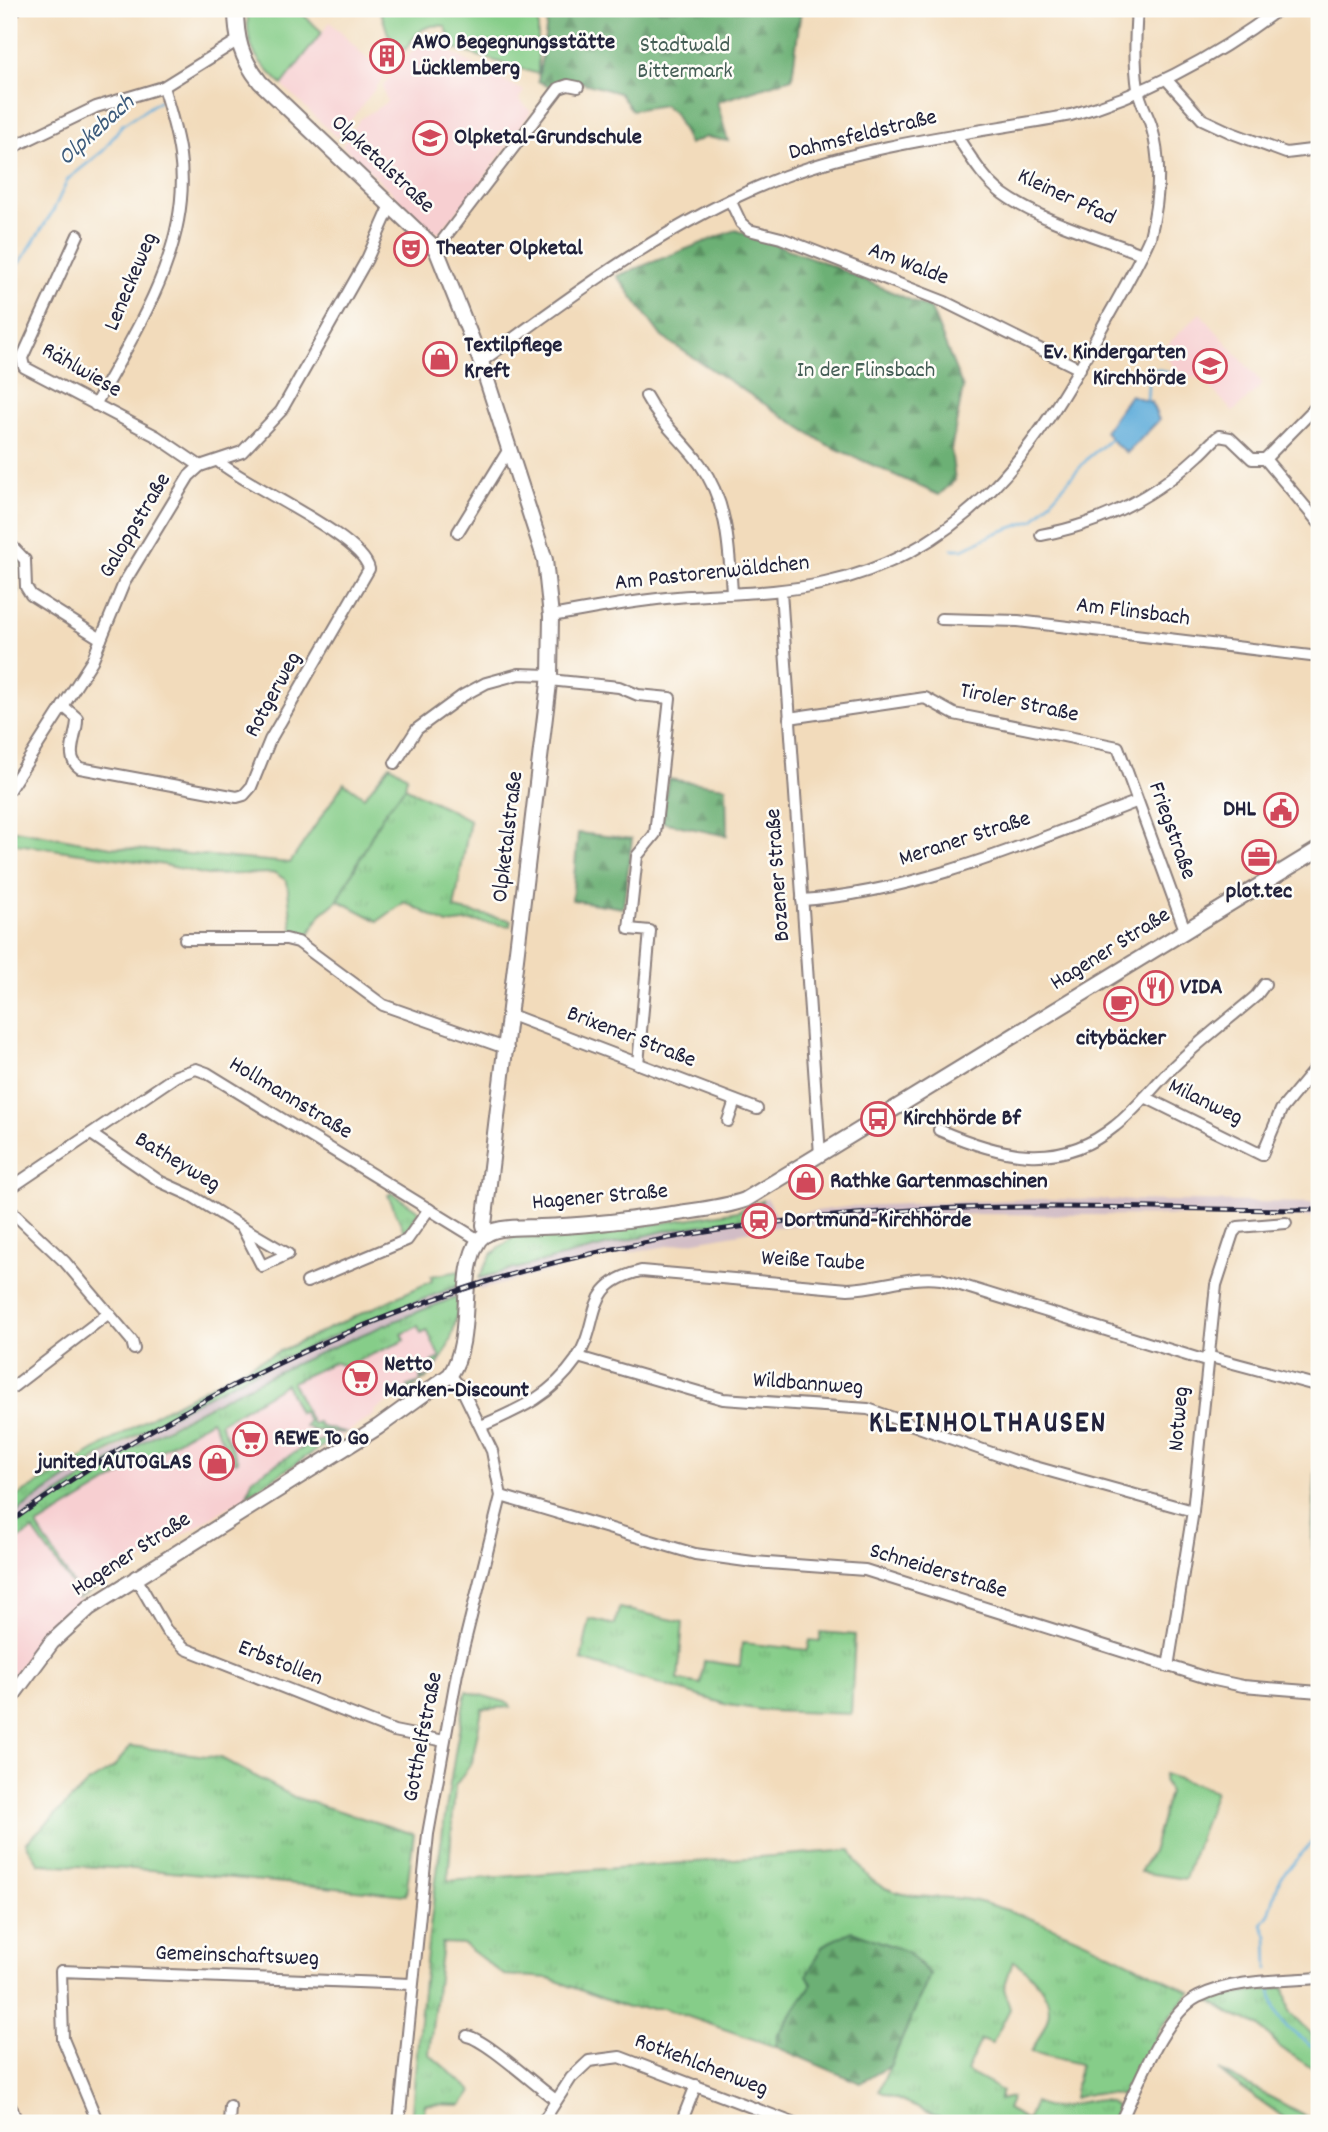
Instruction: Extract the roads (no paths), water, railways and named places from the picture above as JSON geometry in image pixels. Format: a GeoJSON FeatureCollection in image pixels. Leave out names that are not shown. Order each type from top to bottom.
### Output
{"type":"FeatureCollection","features":[{"type":"Feature","properties":{"kind":"main road","name":"Olpketalstraße"},"geometry":{"type":"LineString","coordinates":[[236,9],[237,41],[246,62],[265,88],[436,249],[481,362],[545,560],[551,616],[549,677],[508,1049],[483,1237]]}},
{"type":"Feature","properties":{"kind":"main road","name":"Hagener Straße"},"geometry":{"type":"LineString","coordinates":[[483,1237],[511,1228],[608,1223],[734,1204],[770,1187],[1319,849]]}},
{"type":"Feature","properties":{"kind":"main road"},"geometry":{"type":"LineString","coordinates":[[450,1375],[456,1367],[463,1338],[470,1274],[483,1237]]}},
{"type":"Feature","properties":{"kind":"main road","name":"Hagener Straße"},"geometry":{"type":"LineString","coordinates":[[9,1700],[61,1632],[135,1576],[378,1427],[450,1375]]}},
{"type":"Feature","properties":{"kind":"main road"},"geometry":{"type":"LineString","coordinates":[[9,2107],[15,2123]]}},
{"type":"Feature","properties":{"kind":"street"},"geometry":{"type":"LineString","coordinates":[[9,15],[16,9]]}},
{"type":"Feature","properties":{"kind":"street","name":"Am Pastorenwäldchen"},"geometry":{"type":"LineString","coordinates":[[551,616],[637,601],[781,591],[827,583],[873,569],[908,553],[960,522],[1015,466],[1058,408],[1080,369],[1142,254],[1156,212],[1158,187],[1152,127],[1139,93],[1134,49],[1138,9]]}},
{"type":"Feature","properties":{"kind":"street","name":"Dahmsfeldstraße"},"geometry":{"type":"LineString","coordinates":[[481,362],[626,256],[730,200],[787,176],[856,155],[1071,115],[1139,93],[1167,80],[1251,30],[1279,9]]}},
{"type":"Feature","properties":{"kind":"street"},"geometry":{"type":"LineString","coordinates":[[1313,9],[1319,15]]}},
{"type":"Feature","properties":{"kind":"street"},"geometry":{"type":"LineString","coordinates":[[9,149],[96,107],[163,87],[237,41]]}},
{"type":"Feature","properties":{"kind":"street"},"geometry":{"type":"LineString","coordinates":[[1167,80],[1202,119],[1232,134],[1286,153],[1319,149]]}},
{"type":"Feature","properties":{"kind":"street"},"geometry":{"type":"LineString","coordinates":[[436,249],[559,88],[568,85],[578,87]]}},
{"type":"Feature","properties":{"kind":"street","name":"Leneckeweg"},"geometry":{"type":"LineString","coordinates":[[95,405],[130,341],[174,243],[181,209],[181,157],[163,87]]}},
{"type":"Feature","properties":{"kind":"street","name":"Kleiner Pfad"},"geometry":{"type":"LineString","coordinates":[[956,135],[985,177],[1004,194],[1029,209],[1142,254]]}},
{"type":"Feature","properties":{"kind":"street","name":"Am Walde"},"geometry":{"type":"LineString","coordinates":[[730,200],[741,223],[749,230],[781,238],[945,302],[1080,369]]}},
{"type":"Feature","properties":{"kind":"street","name":"Galoppstraße"},"geometry":{"type":"LineString","coordinates":[[9,790],[92,661],[124,583],[189,476],[200,466],[219,462],[250,446],[281,411],[367,259],[391,205]]}},
{"type":"Feature","properties":{"kind":"street","name":"Rählwiese"},"geometry":{"type":"LineString","coordinates":[[78,236],[22,358],[24,367],[156,436],[200,466]]}},
{"type":"Feature","properties":{"kind":"street"},"geometry":{"type":"LineString","coordinates":[[646,397],[656,416],[685,446],[714,486],[727,525],[732,593]]}},
{"type":"Feature","properties":{"kind":"street"},"geometry":{"type":"LineString","coordinates":[[1041,535],[1077,528],[1140,499],[1184,467],[1219,436],[1230,438],[1252,459],[1265,459],[1319,404]]}},
{"type":"Feature","properties":{"kind":"street"},"geometry":{"type":"LineString","coordinates":[[458,532],[509,449]]}},
{"type":"Feature","properties":{"kind":"street"},"geometry":{"type":"LineString","coordinates":[[1265,459],[1319,523]]}},
{"type":"Feature","properties":{"kind":"street","name":"Rotgerweg"},"geometry":{"type":"LineString","coordinates":[[63,706],[78,718],[71,755],[75,765],[80,768],[237,797],[244,795],[251,787],[270,740],[369,569],[360,552],[306,515],[235,476],[219,462]]}},
{"type":"Feature","properties":{"kind":"street"},"geometry":{"type":"LineString","coordinates":[[9,543],[25,560],[26,587],[31,595],[102,639]]}},
{"type":"Feature","properties":{"kind":"street","name":"Bozener Straße"},"geometry":{"type":"LineString","coordinates":[[781,591],[820,1155]]}},
{"type":"Feature","properties":{"kind":"street","name":"Am Flinsbach"},"geometry":{"type":"LineString","coordinates":[[941,619],[1018,621],[1319,657]]}},
{"type":"Feature","properties":{"kind":"street"},"geometry":{"type":"LineString","coordinates":[[395,763],[417,729],[462,696],[486,683],[519,674],[619,687],[638,695],[670,698],[655,834],[637,856],[629,929],[650,931],[638,1064]]}},
{"type":"Feature","properties":{"kind":"street","name":"Tiroler Straße"},"geometry":{"type":"LineString","coordinates":[[789,718],[925,698],[954,714],[1118,747]]}},
{"type":"Feature","properties":{"kind":"street","name":"Friegstraße"},"geometry":{"type":"LineString","coordinates":[[1118,747],[1185,930]]}},
{"type":"Feature","properties":{"kind":"street","name":"Meraner Straße"},"geometry":{"type":"LineString","coordinates":[[802,900],[839,896],[936,874],[1136,802]]}},
{"type":"Feature","properties":{"kind":"street"},"geometry":{"type":"LineString","coordinates":[[184,939],[274,939],[298,942],[383,1005],[508,1049]]}},
{"type":"Feature","properties":{"kind":"street"},"geometry":{"type":"LineString","coordinates":[[1145,1097],[1172,1068],[1256,996],[1265,984]]}},
{"type":"Feature","properties":{"kind":"street","name":"Brixener Straße"},"geometry":{"type":"LineString","coordinates":[[511,1016],[757,1109]]}},
{"type":"Feature","properties":{"kind":"street","name":"Milanweg"},"geometry":{"type":"LineString","coordinates":[[939,1130],[974,1146],[1010,1156],[1064,1152],[1114,1127],[1145,1097],[1262,1155],[1281,1110],[1319,1065]]}},
{"type":"Feature","properties":{"kind":"street","name":"Hollmannstraße"},"geometry":{"type":"LineString","coordinates":[[9,1189],[176,1076],[196,1069],[207,1073],[429,1209],[483,1237]]}},
{"type":"Feature","properties":{"kind":"street"},"geometry":{"type":"LineString","coordinates":[[728,1121],[735,1101]]}},
{"type":"Feature","properties":{"kind":"street","name":"Batheyweg"},"geometry":{"type":"LineString","coordinates":[[91,1134],[161,1182],[190,1195],[243,1227]]}},
{"type":"Feature","properties":{"kind":"street"},"geometry":{"type":"LineString","coordinates":[[9,1209],[65,1262],[132,1340],[134,1349]]}},
{"type":"Feature","properties":{"kind":"street"},"geometry":{"type":"LineString","coordinates":[[307,1282],[407,1240],[429,1209]]}},
{"type":"Feature","properties":{"kind":"street","name":"Notweg"},"geometry":{"type":"LineString","coordinates":[[1168,1667],[1193,1511],[1216,1284],[1233,1233],[1246,1224],[1286,1223]]}},
{"type":"Feature","properties":{"kind":"street","name":"Weiße Taube"},"geometry":{"type":"LineString","coordinates":[[481,1426],[535,1402],[578,1357],[600,1297],[610,1284],[623,1275],[641,1271],[848,1289],[923,1277],[941,1279],[1207,1358],[1319,1386]]}},
{"type":"Feature","properties":{"kind":"street"},"geometry":{"type":"LineString","coordinates":[[9,1390],[109,1313]]}},
{"type":"Feature","properties":{"kind":"street","name":"Wildbannweg"},"geometry":{"type":"LineString","coordinates":[[578,1357],[723,1399],[868,1409],[1017,1462],[1193,1511]]}},
{"type":"Feature","properties":{"kind":"street","name":"Gotthelfstraße"},"geometry":{"type":"LineString","coordinates":[[399,2123],[421,1884],[444,1741],[457,1673],[501,1496],[498,1469],[481,1426],[462,1388],[450,1375]]}},
{"type":"Feature","properties":{"kind":"street","name":"Schneiderstraße"},"geometry":{"type":"LineString","coordinates":[[501,1496],[695,1554],[753,1562],[865,1570],[1168,1667],[1243,1686],[1319,1692]]}},
{"type":"Feature","properties":{"kind":"street","name":"Erbstollen"},"geometry":{"type":"LineString","coordinates":[[135,1576],[166,1630],[186,1649],[394,1731],[444,1741]]}},
{"type":"Feature","properties":{"kind":"street","name":"Gemeinschaftsweg"},"geometry":{"type":"LineString","coordinates":[[98,2123],[63,2039],[61,1971],[411,1984]]}},
{"type":"Feature","properties":{"kind":"street"},"geometry":{"type":"LineString","coordinates":[[1120,2123],[1166,2034],[1180,2012],[1196,1998],[1219,1989],[1263,1982],[1319,1978]]}},
{"type":"Feature","properties":{"kind":"street"},"geometry":{"type":"LineString","coordinates":[[467,2036],[480,2038],[509,2066],[556,2100]]}},
{"type":"Feature","properties":{"kind":"street","name":"Rotkehlchenweg"},"geometry":{"type":"LineString","coordinates":[[542,2123],[571,2078],[589,2061],[602,2057],[620,2057],[793,2123]]}},
{"type":"Feature","properties":{"kind":"street"},"geometry":{"type":"LineString","coordinates":[[681,2123],[696,2085]]}},
{"type":"Feature","properties":{"kind":"street"},"geometry":{"type":"LineString","coordinates":[[229,2123],[230,2106]]}},
{"type":"Feature","properties":{"kind":"water"},"geometry":{"type":"Polygon","coordinates":[[[1130,395],[1151,402],[1159,420],[1127,453],[1115,444],[1105,431],[1130,395]]]}},
{"type":"Feature","properties":{"kind":"waterway","name":"Olpkebach"},"geometry":{"type":"LineString","coordinates":[[20,263],[53,211],[68,179],[103,151],[122,125],[159,101]]}},
{"type":"Feature","properties":{"kind":"waterway"},"geometry":{"type":"LineString","coordinates":[[1147,400],[1149,372],[1157,369],[1169,373]]}},
{"type":"Feature","properties":{"kind":"waterway"},"geometry":{"type":"LineString","coordinates":[[952,549],[963,549],[996,533],[1034,520],[1089,457],[1111,439]]}},
{"type":"Feature","properties":{"kind":"waterway"},"geometry":{"type":"LineString","coordinates":[[1268,1969],[1267,1936],[1262,1924],[1269,1914],[1280,1878],[1319,1834]]}},
{"type":"Feature","properties":{"kind":"waterway"},"geometry":{"type":"LineString","coordinates":[[1271,1990],[1281,2020],[1293,2033],[1319,2051]]}},
{"type":"Feature","properties":{"kind":"railway"},"geometry":{"type":"LineString","coordinates":[[9,1523],[118,1450],[175,1417],[292,1357],[414,1306],[522,1271],[569,1259],[664,1239],[760,1224],[914,1210],[1029,1207],[1319,1210]]}},
{"type":"Feature","properties":{"kind":"place","name":"AWO Begegnungsstätte Lücklemberg"},"geometry":{"type":"Point","coordinates":[387,56]}},
{"type":"Feature","properties":{"kind":"place","name":"Olpketal-Grundschule"},"geometry":{"type":"Point","coordinates":[430,138]}},
{"type":"Feature","properties":{"kind":"place","name":"Theater Olpketal"},"geometry":{"type":"Point","coordinates":[411,249]}},
{"type":"Feature","properties":{"kind":"place","name":"Textilpflege Kreft"},"geometry":{"type":"Point","coordinates":[440,359]}},
{"type":"Feature","properties":{"kind":"place","name":"Ev. Kindergarten Kirchhörde"},"geometry":{"type":"Point","coordinates":[1210,366]}},
{"type":"Feature","properties":{"kind":"place","name":"DHL"},"geometry":{"type":"Point","coordinates":[1281,810]}},
{"type":"Feature","properties":{"kind":"place","name":"plot.tec"},"geometry":{"type":"Point","coordinates":[1259,857]}},
{"type":"Feature","properties":{"kind":"place","name":"VIDA"},"geometry":{"type":"Point","coordinates":[1156,988]}},
{"type":"Feature","properties":{"kind":"place","name":"citybäcker"},"geometry":{"type":"Point","coordinates":[1121,1004]}},
{"type":"Feature","properties":{"kind":"place","name":"Kirchhörde Bf"},"geometry":{"type":"Point","coordinates":[878,1119]}},
{"type":"Feature","properties":{"kind":"place","name":"Rathke Gartenmaschinen"},"geometry":{"type":"Point","coordinates":[806,1182]}},
{"type":"Feature","properties":{"kind":"place","name":"Dortmund-Kirchhörde"},"geometry":{"type":"Point","coordinates":[759,1221]}},
{"type":"Feature","properties":{"kind":"place","name":"Netto Marken-Discount"},"geometry":{"type":"Point","coordinates":[360,1378]}},
{"type":"Feature","properties":{"kind":"place","name":"REWE To Go"},"geometry":{"type":"Point","coordinates":[250,1439]}},
{"type":"Feature","properties":{"kind":"place","name":"junited AUTOGLAS"},"geometry":{"type":"Point","coordinates":[217,1463]}},
{"type":"Feature","properties":{"kind":"district","name":"KLEINHOLTHAUSEN"},"geometry":{"type":"Point","coordinates":[988,1425]}},
{"type":"Feature","properties":{"kind":"park label","name":"Stadtwald Bittermark"},"geometry":{"type":"Point","coordinates":[685,59]}},
{"type":"Feature","properties":{"kind":"park label","name":"In der Flinsbach"},"geometry":{"type":"Point","coordinates":[866,371]}}]}
